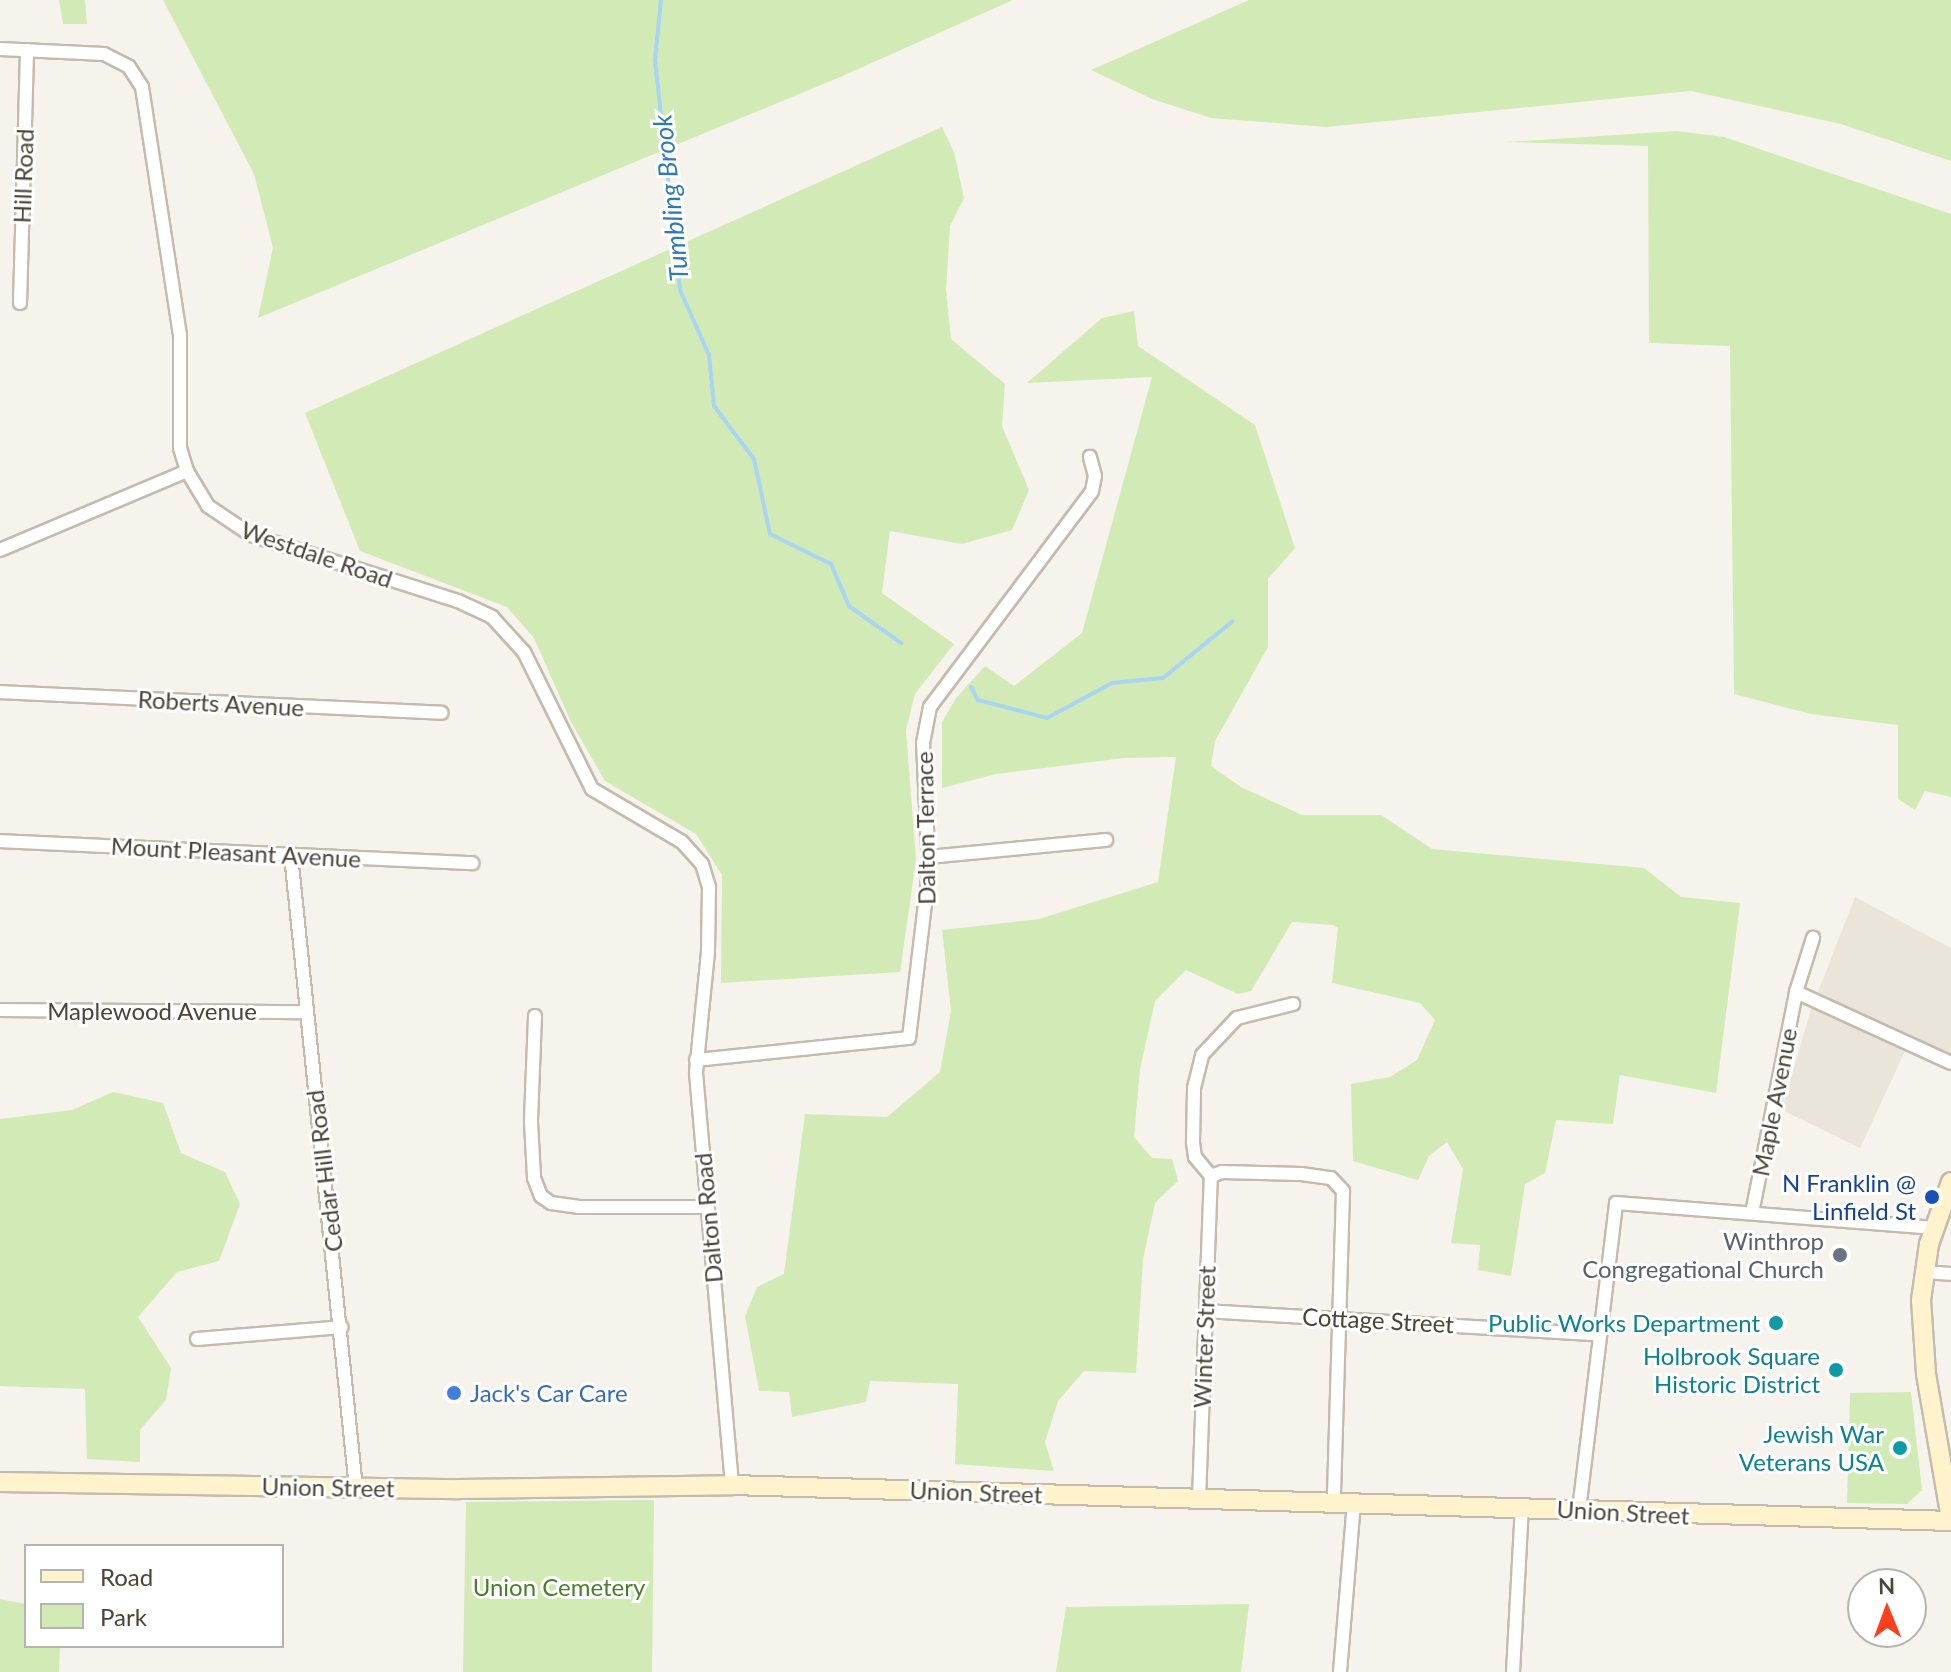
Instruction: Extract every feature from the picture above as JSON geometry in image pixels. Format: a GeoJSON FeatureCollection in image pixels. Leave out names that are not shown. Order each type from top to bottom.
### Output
{"type":"FeatureCollection","features":[{"type":"Feature","properties":{"kind":"main road"},"geometry":{"type":"LineString","coordinates":[[1951,1182],[1932,1228],[1923,1272],[1926,1374],[1951,1520]]}},
{"type":"Feature","properties":{"kind":"main road","name":"Union Street"},"geometry":{"type":"LineString","coordinates":[[0,1482],[356,1488],[732,1485],[1951,1520]]}},
{"type":"Feature","properties":{"kind":"street","name":"Westdale Road"},"geometry":{"type":"LineString","coordinates":[[0,49],[111,56],[129,67],[142,87],[180,335],[178,426],[187,471],[208,506],[240,530],[469,605],[502,625],[530,662],[592,789],[682,842],[699,858],[709,887],[708,952]]}},
{"type":"Feature","properties":{"kind":"street","name":"Hill Road"},"geometry":{"type":"LineString","coordinates":[[20,303],[27,50]]}},
{"type":"Feature","properties":{"kind":"street","name":"Dalton Terrace"},"geometry":{"type":"LineString","coordinates":[[696,1060],[909,1038],[929,857],[923,743],[930,707],[1092,491],[1095,476],[1090,457]]}},
{"type":"Feature","properties":{"kind":"street"},"geometry":{"type":"LineString","coordinates":[[0,550],[187,471]]}},
{"type":"Feature","properties":{"kind":"street","name":"Roberts Avenue"},"geometry":{"type":"LineString","coordinates":[[0,692],[442,713]]}},
{"type":"Feature","properties":{"kind":"street"},"geometry":{"type":"LineString","coordinates":[[929,857],[1106,840]]}},
{"type":"Feature","properties":{"kind":"street","name":"Mount Pleasant Avenue"},"geometry":{"type":"LineString","coordinates":[[0,841],[472,863]]}},
{"type":"Feature","properties":{"kind":"street","name":"Cedar Hill Road"},"geometry":{"type":"LineString","coordinates":[[291,855],[305,1012],[342,1327],[356,1488]]}},
{"type":"Feature","properties":{"kind":"street","name":"Maple Avenue"},"geometry":{"type":"LineString","coordinates":[[1752,1213],[1796,992],[1813,938]]}},
{"type":"Feature","properties":{"kind":"street","name":"Dalton Road"},"geometry":{"type":"LineString","coordinates":[[708,952],[704,1032],[696,1060],[732,1485]]}},
{"type":"Feature","properties":{"kind":"street","name":"Maple Avenue"},"geometry":{"type":"LineString","coordinates":[[1796,992],[1951,1063]]}},
{"type":"Feature","properties":{"kind":"street"},"geometry":{"type":"LineString","coordinates":[[1293,1004],[1237,1018],[1202,1055],[1194,1088],[1193,1142],[1195,1157],[1211,1176],[1222,1172],[1301,1174],[1331,1178],[1341,1185],[1334,1503]]}},
{"type":"Feature","properties":{"kind":"street","name":"Maplewood Avenue"},"geometry":{"type":"LineString","coordinates":[[0,1010],[305,1012]]}},
{"type":"Feature","properties":{"kind":"street"},"geometry":{"type":"LineString","coordinates":[[535,1016],[531,1122],[534,1178],[541,1196],[551,1203],[578,1207],[707,1207]]}},
{"type":"Feature","properties":{"kind":"street","name":"Winter Street"},"geometry":{"type":"LineString","coordinates":[[1199,1499],[1211,1176]]}},
{"type":"Feature","properties":{"kind":"street"},"geometry":{"type":"LineString","coordinates":[[1579,1510],[1616,1203],[1932,1228]]}},
{"type":"Feature","properties":{"kind":"street"},"geometry":{"type":"LineString","coordinates":[[1923,1272],[1951,1274]]}},
{"type":"Feature","properties":{"kind":"street","name":"Cottage Street"},"geometry":{"type":"LineString","coordinates":[[1206,1311],[1598,1334]]}},
{"type":"Feature","properties":{"kind":"street"},"geometry":{"type":"LineString","coordinates":[[197,1339],[342,1327]]}},
{"type":"Feature","properties":{"kind":"street"},"geometry":{"type":"LineString","coordinates":[[1340,1672],[1354,1503]]}},
{"type":"Feature","properties":{"kind":"street"},"geometry":{"type":"LineString","coordinates":[[1513,1672],[1522,1508]]}},
{"type":"Feature","properties":{"kind":"shaded area"},"geometry":{"type":"Polygon","coordinates":[[[1855,897],[1951,948],[1951,1072],[1905,1051],[1860,1148],[1782,1110],[1810,1012],[1855,897]]]}},
{"type":"Feature","properties":{"kind":"green space"},"geometry":{"type":"Polygon","coordinates":[[[59,0],[85,0],[87,24],[63,24],[59,0]]]}},
{"type":"Feature","properties":{"kind":"green space"},"geometry":{"type":"Polygon","coordinates":[[[163,0],[1013,0],[838,78],[258,318],[273,248],[254,174],[163,0]]]}},
{"type":"Feature","properties":{"kind":"green space"},"geometry":{"type":"Polygon","coordinates":[[[1249,0],[1951,0],[1951,161],[1841,124],[1691,91],[1326,127],[1211,118],[1152,99],[1091,70],[1249,0]]]}},
{"type":"Feature","properties":{"kind":"green space"},"geometry":{"type":"Polygon","coordinates":[[[942,127],[954,152],[964,198],[950,226],[946,290],[951,339],[1005,384],[1002,426],[1029,490],[1012,530],[962,544],[890,531],[882,593],[954,644],[915,694],[906,730],[916,860],[900,972],[721,983],[722,875],[696,834],[605,781],[571,722],[534,638],[507,607],[360,551],[305,413],[942,127]]]}},
{"type":"Feature","properties":{"kind":"green space"},"geometry":{"type":"Polygon","coordinates":[[[1677,131],[1724,137],[1951,214],[1951,797],[1925,791],[1915,810],[1898,799],[1898,725],[1811,714],[1734,694],[1730,346],[1649,343],[1648,146],[1507,142],[1677,131]]]}},
{"type":"Feature","properties":{"kind":"green space"},"geometry":{"type":"Polygon","coordinates":[[[1134,311],[1138,346],[1255,425],[1295,548],[1268,579],[1268,647],[1215,741],[1211,766],[1241,787],[1302,815],[1381,815],[1432,849],[1644,868],[1681,897],[1740,903],[1716,1093],[1620,1075],[1613,1124],[1556,1120],[1545,1173],[1525,1184],[1511,1276],[1478,1270],[1480,1245],[1451,1243],[1463,1169],[1447,1142],[1429,1156],[1418,1180],[1353,1161],[1351,1084],[1390,1077],[1417,1060],[1435,1020],[1420,1003],[1332,983],[1338,928],[1333,925],[1292,922],[1251,991],[1238,994],[1186,970],[1155,1001],[1140,1069],[1134,1137],[1152,1158],[1172,1159],[1178,1181],[1155,1203],[1143,1259],[1136,1373],[1084,1371],[1058,1401],[1045,1442],[1054,1471],[955,1464],[958,1384],[870,1381],[866,1402],[792,1417],[789,1392],[759,1391],[745,1316],[757,1287],[784,1274],[805,1114],[887,1117],[940,1072],[951,1011],[942,930],[1039,919],[1158,882],[1176,757],[1124,758],[996,774],[942,788],[942,722],[956,698],[985,666],[1014,686],[1082,633],[1152,377],[1027,383],[1102,318],[1134,311]]]}},
{"type":"Feature","properties":{"kind":"green space"},"geometry":{"type":"Polygon","coordinates":[[[113,1092],[163,1103],[181,1153],[225,1172],[240,1204],[219,1261],[177,1272],[138,1317],[171,1368],[166,1400],[140,1430],[140,1462],[87,1459],[85,1389],[0,1386],[0,1119],[72,1110],[113,1092]]]}},
{"type":"Feature","properties":{"kind":"green space"},"geometry":{"type":"Polygon","coordinates":[[[1911,1392],[1922,1490],[1907,1504],[1847,1503],[1850,1393],[1911,1392]]]}},
{"type":"Feature","properties":{"kind":"green space","name":"Union Cemetery"},"geometry":{"type":"Polygon","coordinates":[[[654,1500],[652,1672],[463,1672],[466,1502],[654,1500]]]}},
{"type":"Feature","properties":{"kind":"green space"},"geometry":{"type":"Polygon","coordinates":[[[0,1599],[24,1604],[24,1648],[60,1648],[59,1672],[0,1672],[0,1599]]]}},
{"type":"Feature","properties":{"kind":"green space"},"geometry":{"type":"Polygon","coordinates":[[[1249,1604],[1241,1672],[1056,1672],[1066,1607],[1249,1604]]]}},
{"type":"Feature","properties":{"kind":"waterway","name":"Tumbling Brook"},"geometry":{"type":"LineString","coordinates":[[661,0],[655,60],[680,290],[709,355],[714,406],[754,459],[770,534],[831,564],[849,606],[901,643]]}},
{"type":"Feature","properties":{"kind":"waterway","name":"Tumbling Brook"},"geometry":{"type":"LineString","coordinates":[[971,687],[978,700],[1047,718],[1112,683],[1163,678],[1233,621]]}},
{"type":"Feature","properties":{"kind":"place","name":"N Franklin @ Linfield St"},"geometry":{"type":"Point","coordinates":[1932,1197]}},
{"type":"Feature","properties":{"kind":"place","name":"Winthrop Congregational Church"},"geometry":{"type":"Point","coordinates":[1840,1255]}},
{"type":"Feature","properties":{"kind":"place","name":"Public Works Department"},"geometry":{"type":"Point","coordinates":[1776,1323]}},
{"type":"Feature","properties":{"kind":"place","name":"Holbrook Square Historic District"},"geometry":{"type":"Point","coordinates":[1836,1370]}},
{"type":"Feature","properties":{"kind":"place","name":"Jack's Car Care"},"geometry":{"type":"Point","coordinates":[454,1393]}},
{"type":"Feature","properties":{"kind":"place","name":"Jewish War Veterans USA"},"geometry":{"type":"Point","coordinates":[1900,1448]}}]}
